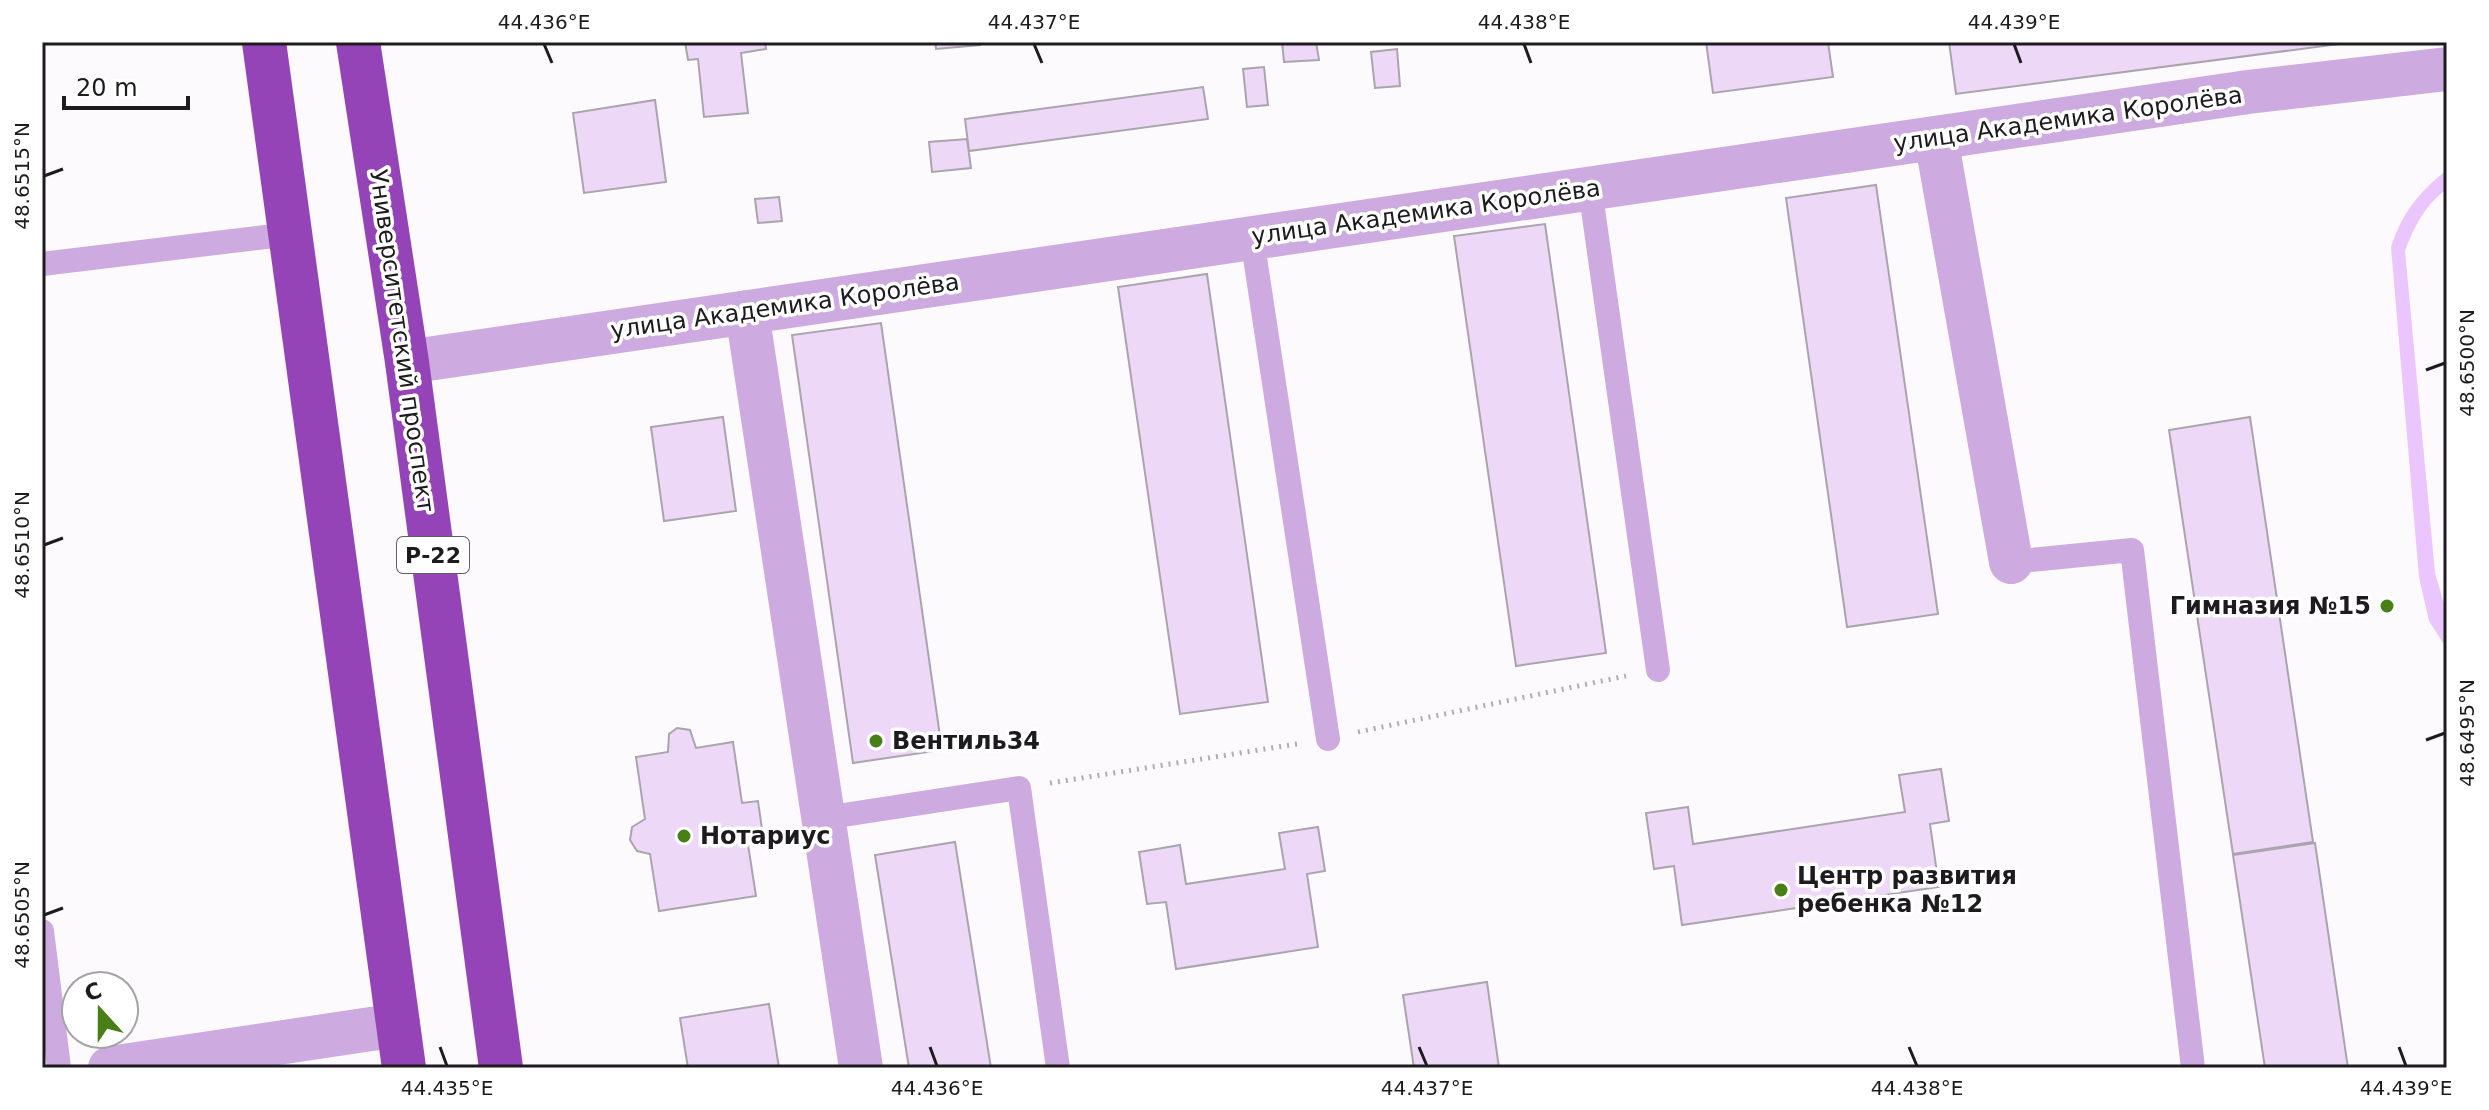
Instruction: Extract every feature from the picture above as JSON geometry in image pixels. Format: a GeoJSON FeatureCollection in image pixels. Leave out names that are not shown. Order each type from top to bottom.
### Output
{"type":"FeatureCollection","features":[{"type":"Feature","properties":{"kind":"highway"},"geometry":{"type":"LineString","coordinates":[[264,42],[404,1068]]}},
{"type":"Feature","properties":{"kind":"highway","name":"Университетский проспект"},"geometry":{"type":"LineString","coordinates":[[358,42],[407,362],[501,1068]]}},
{"type":"Feature","properties":{"kind":"street","name":"улица Академика Королёва"},"geometry":{"type":"LineString","coordinates":[[407,362],[2248,92],[2447,69]]}},
{"type":"Feature","properties":{"kind":"street"},"geometry":{"type":"LineString","coordinates":[[1936,138],[2011,562]]}},
{"type":"Feature","properties":{"kind":"street"},"geometry":{"type":"LineString","coordinates":[[747,312],[861,1068]]}},
{"type":"Feature","properties":{"kind":"street"},"geometry":{"type":"LineString","coordinates":[[110,1068],[398,1025]]}},
{"type":"Feature","properties":{"kind":"lane"},"geometry":{"type":"LineString","coordinates":[[1590,188],[1658,670]]}},
{"type":"Feature","properties":{"kind":"lane"},"geometry":{"type":"LineString","coordinates":[[42,264],[290,234]]}},
{"type":"Feature","properties":{"kind":"lane"},"geometry":{"type":"LineString","coordinates":[[1252,238],[1328,739]]}},
{"type":"Feature","properties":{"kind":"lane"},"geometry":{"type":"LineString","coordinates":[[2011,562],[2132,550],[2193,1068]]}},
{"type":"Feature","properties":{"kind":"lane"},"geometry":{"type":"LineString","coordinates":[[824,818],[1019,788],[1058,1068]]}},
{"type":"Feature","properties":{"kind":"lane"},"geometry":{"type":"LineString","coordinates":[[42,931],[47,1003],[59,1068]]}},
{"type":"Feature","properties":{"kind":"shaded area"},"geometry":{"type":"Polygon","coordinates":[[[2447,170],[2447,189],[2422,216],[2405,251],[2435,573],[2447,614],[2447,649],[2429,621],[2419,577],[2391,247],[2400,224],[2413,204],[2447,170]]]}},
{"type":"Feature","properties":{"kind":"building"},"geometry":{"type":"Polygon","coordinates":[[[685,42],[765,42],[766,49],[741,53],[748,113],[704,117],[698,59],[688,60],[685,42]]]}},
{"type":"Feature","properties":{"kind":"building"},"geometry":{"type":"Polygon","coordinates":[[[935,42],[980,42],[980,45],[936,49],[935,42]]]}},
{"type":"Feature","properties":{"kind":"building"},"geometry":{"type":"Polygon","coordinates":[[[1282,42],[1316,42],[1319,60],[1284,62],[1282,42]]]}},
{"type":"Feature","properties":{"kind":"building"},"geometry":{"type":"Polygon","coordinates":[[[1706,42],[1828,42],[1833,77],[1713,93],[1706,42]]]}},
{"type":"Feature","properties":{"kind":"building"},"geometry":{"type":"Polygon","coordinates":[[[1949,42],[2354,42],[1956,94],[1949,42]]]}},
{"type":"Feature","properties":{"kind":"building"},"geometry":{"type":"Polygon","coordinates":[[[1397,49],[1400,86],[1375,88],[1371,52],[1397,49]]]}},
{"type":"Feature","properties":{"kind":"building"},"geometry":{"type":"Polygon","coordinates":[[[1264,67],[1268,105],[1247,107],[1243,69],[1264,67]]]}},
{"type":"Feature","properties":{"kind":"building"},"geometry":{"type":"Polygon","coordinates":[[[1203,87],[1208,119],[969,151],[965,119],[1203,87]]]}},
{"type":"Feature","properties":{"kind":"building"},"geometry":{"type":"Polygon","coordinates":[[[655,100],[666,182],[584,193],[573,113],[655,100]]]}},
{"type":"Feature","properties":{"kind":"building"},"geometry":{"type":"Polygon","coordinates":[[[967,139],[971,168],[932,172],[929,142],[967,139]]]}},
{"type":"Feature","properties":{"kind":"building"},"geometry":{"type":"Polygon","coordinates":[[[1876,185],[1938,614],[1847,627],[1786,198],[1876,185]]]}},
{"type":"Feature","properties":{"kind":"building"},"geometry":{"type":"Polygon","coordinates":[[[779,197],[782,221],[758,223],[755,199],[779,197]]]}},
{"type":"Feature","properties":{"kind":"building"},"geometry":{"type":"Polygon","coordinates":[[[1545,224],[1606,653],[1516,666],[1454,236],[1545,224]]]}},
{"type":"Feature","properties":{"kind":"building"},"geometry":{"type":"Polygon","coordinates":[[[1207,274],[1268,702],[1180,714],[1118,287],[1207,274]]]}},
{"type":"Feature","properties":{"kind":"building"},"geometry":{"type":"Polygon","coordinates":[[[881,323],[942,750],[853,763],[792,335],[881,323]]]}},
{"type":"Feature","properties":{"kind":"building"},"geometry":{"type":"Polygon","coordinates":[[[723,417],[736,511],[664,521],[651,427],[723,417]]]}},
{"type":"Feature","properties":{"kind":"building"},"geometry":{"type":"Polygon","coordinates":[[[2250,417],[2313,842],[2233,854],[2169,430],[2250,417]]]}},
{"type":"Feature","properties":{"kind":"building"},"geometry":{"type":"Polygon","coordinates":[[[677,728],[690,730],[696,748],[733,742],[742,803],[758,801],[763,836],[747,838],[756,896],[659,911],[650,854],[637,851],[630,840],[632,827],[645,819],[636,757],[668,752],[669,734],[677,728]]]}},
{"type":"Feature","properties":{"kind":"building"},"geometry":{"type":"Polygon","coordinates":[[[1941,769],[1949,821],[1930,824],[1939,887],[1682,925],[1674,866],[1654,869],[1646,813],[1688,807],[1693,844],[1905,812],[1899,775],[1941,769]]]}},
{"type":"Feature","properties":{"kind":"building"},"geometry":{"type":"Polygon","coordinates":[[[1318,827],[1325,871],[1307,874],[1318,947],[1176,969],[1166,902],[1147,904],[1139,852],[1180,845],[1186,884],[1285,869],[1279,833],[1318,827]]]}},
{"type":"Feature","properties":{"kind":"building"},"geometry":{"type":"Polygon","coordinates":[[[955,842],[991,1068],[909,1068],[875,855],[955,842]]]}},
{"type":"Feature","properties":{"kind":"building"},"geometry":{"type":"Polygon","coordinates":[[[2315,843],[2348,1068],[2265,1068],[2233,855],[2315,843]]]}},
{"type":"Feature","properties":{"kind":"building"},"geometry":{"type":"Polygon","coordinates":[[[1487,982],[1499,1068],[1414,1068],[1403,995],[1487,982]]]}},
{"type":"Feature","properties":{"kind":"building"},"geometry":{"type":"Polygon","coordinates":[[[769,1004],[779,1068],[688,1068],[680,1018],[769,1004]]]}},
{"type":"Feature","properties":{"kind":"place","name":"Гимназия №15"},"geometry":{"type":"Point","coordinates":[2387,606]}},
{"type":"Feature","properties":{"kind":"place","name":"Вентиль34"},"geometry":{"type":"Point","coordinates":[876,741]}},
{"type":"Feature","properties":{"kind":"place","name":"Нотариус"},"geometry":{"type":"Point","coordinates":[684,836]}},
{"type":"Feature","properties":{"kind":"place","name":"Центр развития ребенка №12"},"geometry":{"type":"Point","coordinates":[1781,890]}}]}
